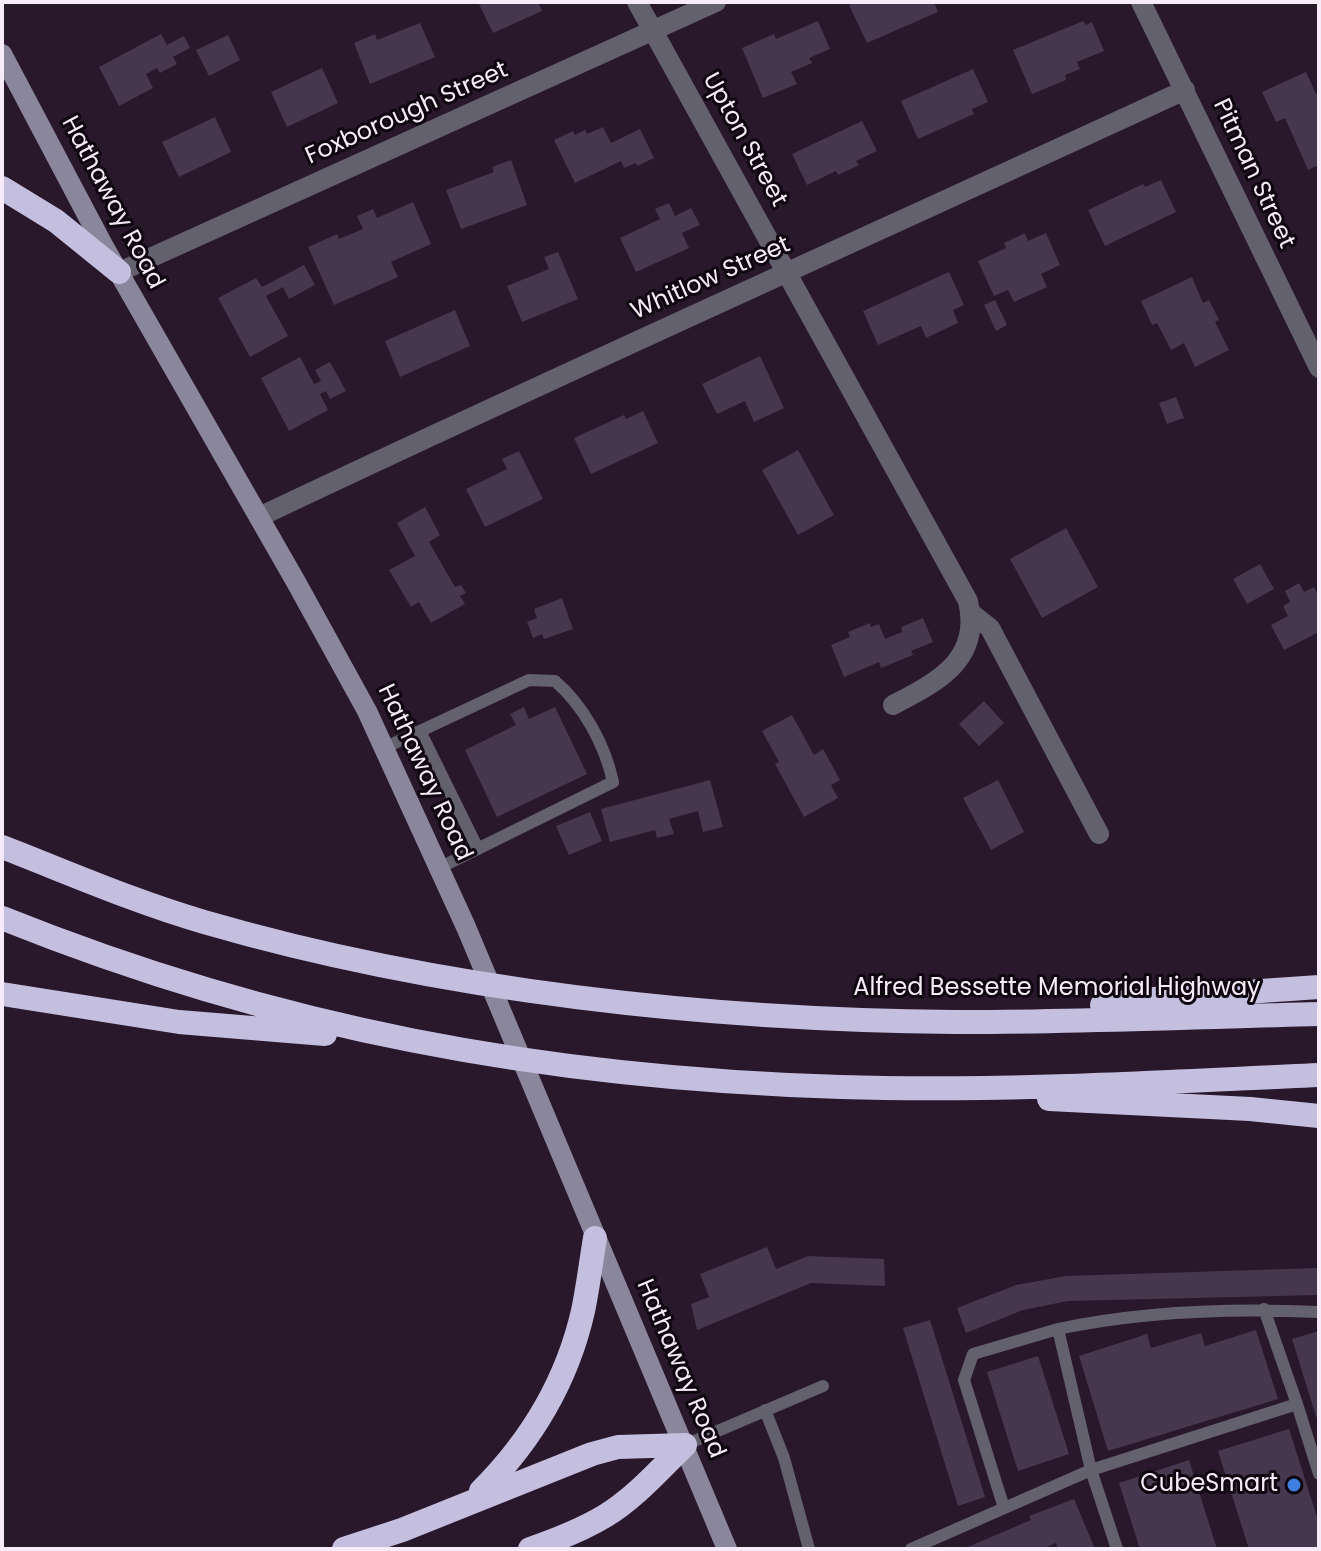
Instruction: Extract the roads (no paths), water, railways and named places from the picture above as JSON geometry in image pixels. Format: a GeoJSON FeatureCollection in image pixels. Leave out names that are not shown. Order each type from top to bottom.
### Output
{"type":"FeatureCollection","features":[{"type":"Feature","properties":{"kind":"highway"},"geometry":{"type":"LineString","coordinates":[[2,188],[56,221],[119,272]]}},
{"type":"Feature","properties":{"kind":"highway","name":"Alfred Bessette Memorial Highway"},"geometry":{"type":"LineString","coordinates":[[2,847],[115,892],[261,938],[387,965],[585,999],[802,1016],[975,1022],[1319,1014]]}},
{"type":"Feature","properties":{"kind":"highway"},"geometry":{"type":"LineString","coordinates":[[2,918],[56,940],[221,995],[386,1037],[468,1053],[616,1072],[774,1084],[923,1088],[1126,1105],[1250,1109],[1319,1116]]}},
{"type":"Feature","properties":{"kind":"highway"},"geometry":{"type":"LineString","coordinates":[[975,1022],[1173,997],[1319,987]]}},
{"type":"Feature","properties":{"kind":"highway"},"geometry":{"type":"LineString","coordinates":[[2,994],[228,1028],[386,1037]]}},
{"type":"Feature","properties":{"kind":"highway"},"geometry":{"type":"LineString","coordinates":[[923,1088],[1319,1075]]}},
{"type":"Feature","properties":{"kind":"highway"},"geometry":{"type":"LineString","coordinates":[[474,1499],[520,1449],[560,1381],[583,1310],[595,1238]]}},
{"type":"Feature","properties":{"kind":"highway"},"geometry":{"type":"LineString","coordinates":[[344,1549],[402,1530],[474,1499],[605,1450],[640,1445],[685,1445]]}},
{"type":"Feature","properties":{"kind":"highway"},"geometry":{"type":"LineString","coordinates":[[539,1546],[607,1515],[634,1494],[685,1445]]}},
{"type":"Feature","properties":{"kind":"highway"},"geometry":{"type":"LineString","coordinates":[[539,1546],[583,1549]]}},
{"type":"Feature","properties":{"kind":"main road","name":"Hathaway Road"},"geometry":{"type":"LineString","coordinates":[[2,54],[119,272],[333,646],[384,748],[441,867],[727,1549]]}},
{"type":"Feature","properties":{"kind":"street","name":"Upton Street"},"geometry":{"type":"LineString","coordinates":[[637,2],[898,472],[968,601],[971,613],[990,628],[1099,834]]}},
{"type":"Feature","properties":{"kind":"street","name":"Foxborough Street"},"geometry":{"type":"LineString","coordinates":[[119,272],[716,2]]}},
{"type":"Feature","properties":{"kind":"street","name":"Pitman Street"},"geometry":{"type":"LineString","coordinates":[[1141,2],[1319,368]]}},
{"type":"Feature","properties":{"kind":"street","name":"Whitlow Street"},"geometry":{"type":"LineString","coordinates":[[259,517],[521,392],[1185,90]]}},
{"type":"Feature","properties":{"kind":"street"},"geometry":{"type":"LineString","coordinates":[[893,705],[938,680],[956,664],[970,633],[971,613]]}},
{"type":"Feature","properties":{"kind":"lane"},"geometry":{"type":"LineString","coordinates":[[384,748],[529,680],[555,681],[568,692],[608,760],[613,782],[441,867]]}},
{"type":"Feature","properties":{"kind":"lane"},"geometry":{"type":"LineString","coordinates":[[420,731],[478,849]]}},
{"type":"Feature","properties":{"kind":"lane"},"geometry":{"type":"LineString","coordinates":[[1264,1309],[1319,1474]]}},
{"type":"Feature","properties":{"kind":"lane"},"geometry":{"type":"LineString","coordinates":[[1004,1508],[964,1380],[973,1354],[1058,1329],[1106,1319],[1264,1309],[1319,1312]]}},
{"type":"Feature","properties":{"kind":"lane"},"geometry":{"type":"LineString","coordinates":[[1058,1329],[1091,1470],[1117,1549]]}},
{"type":"Feature","properties":{"kind":"lane"},"geometry":{"type":"LineString","coordinates":[[685,1445],[823,1386]]}},
{"type":"Feature","properties":{"kind":"lane"},"geometry":{"type":"LineString","coordinates":[[911,1549],[1091,1470],[1297,1404]]}},
{"type":"Feature","properties":{"kind":"lane"},"geometry":{"type":"LineString","coordinates":[[765,1410],[784,1458],[809,1549]]}},
{"type":"Feature","properties":{"kind":"place","name":"CubeSmart"},"geometry":{"type":"Point","coordinates":[1294,1485]}}]}
